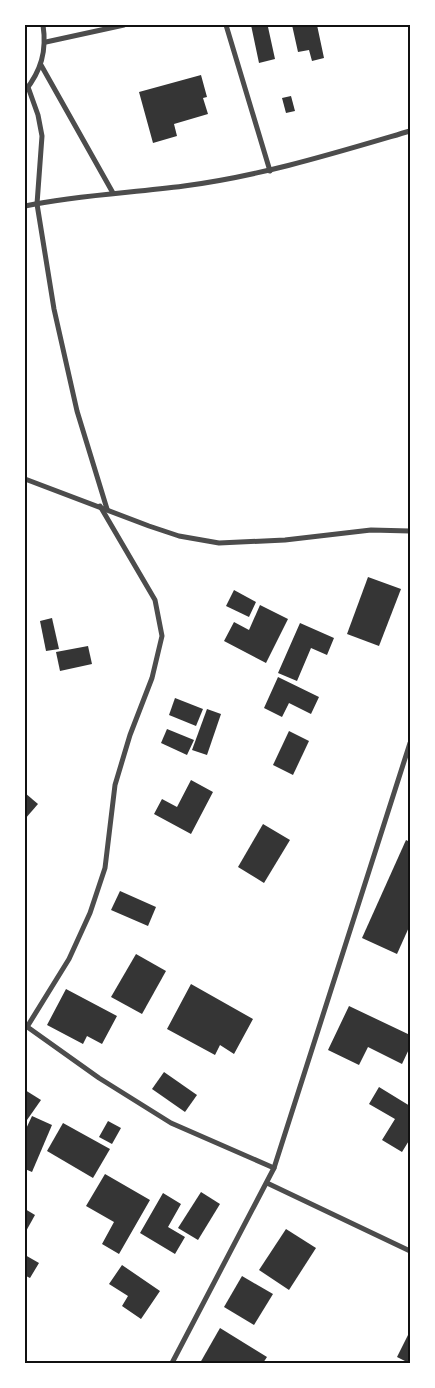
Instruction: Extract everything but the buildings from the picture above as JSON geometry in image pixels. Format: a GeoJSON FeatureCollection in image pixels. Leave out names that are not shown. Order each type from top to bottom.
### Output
{"type":"FeatureCollection","features":[{"type":"Feature","properties":{"kind":"street"},"geometry":{"type":"LineString","coordinates":[[42,25],[46,42],[41,65],[27,89],[38,115],[42,136],[37,204],[54,309],[77,411],[107,509]]}},
{"type":"Feature","properties":{"kind":"street"},"geometry":{"type":"LineString","coordinates":[[46,42],[124,25]]}},
{"type":"Feature","properties":{"kind":"street"},"geometry":{"type":"LineString","coordinates":[[226,25],[270,171]]}},
{"type":"Feature","properties":{"kind":"street"},"geometry":{"type":"LineString","coordinates":[[41,65],[113,193]]}},
{"type":"Feature","properties":{"kind":"street"},"geometry":{"type":"LineString","coordinates":[[25,206],[113,193],[184,186],[270,171],[410,131]]}},
{"type":"Feature","properties":{"kind":"street"},"geometry":{"type":"LineString","coordinates":[[25,479],[179,536],[219,543],[285,540],[371,530],[410,531]]}},
{"type":"Feature","properties":{"kind":"street"},"geometry":{"type":"LineString","coordinates":[[100,506],[155,600],[162,636],[152,678],[130,735],[115,785],[105,868],[90,913],[69,959],[26,1026],[99,1078],[171,1123],[274,1168]]}},
{"type":"Feature","properties":{"kind":"street"},"geometry":{"type":"LineString","coordinates":[[172,1363],[274,1168],[410,743]]}},
{"type":"Feature","properties":{"kind":"street"},"geometry":{"type":"LineString","coordinates":[[267,1183],[410,1252]]}}]}
